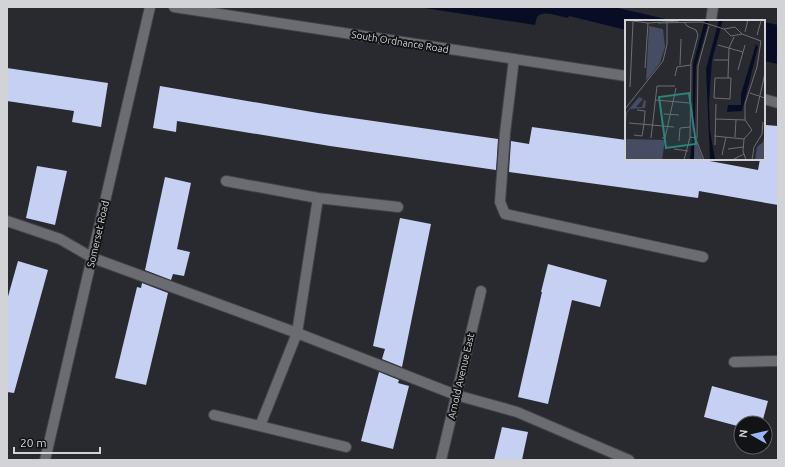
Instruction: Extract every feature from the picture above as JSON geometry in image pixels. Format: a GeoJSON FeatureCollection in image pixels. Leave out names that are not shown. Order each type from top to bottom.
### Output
{"type":"FeatureCollection","features":[{"type":"Feature","properties":{"kind":"street","name":"Somerset Road"},"geometry":{"type":"LineString","coordinates":[[45,460],[150,7]]}},
{"type":"Feature","properties":{"kind":"street","name":"South Ordnance Road"},"geometry":{"type":"LineString","coordinates":[[174,7],[625,76]]}},
{"type":"Feature","properties":{"kind":"street"},"geometry":{"type":"LineString","coordinates":[[514,59],[505,133],[500,202],[506,214],[703,257]]}},
{"type":"Feature","properties":{"kind":"street"},"geometry":{"type":"LineString","coordinates":[[765,99],[778,103]]}},
{"type":"Feature","properties":{"kind":"street"},"geometry":{"type":"LineString","coordinates":[[226,181],[318,198],[398,207]]}},
{"type":"Feature","properties":{"kind":"street"},"geometry":{"type":"LineString","coordinates":[[260,426],[297,333],[318,198]]}},
{"type":"Feature","properties":{"kind":"street"},"geometry":{"type":"LineString","coordinates":[[7,221],[60,239],[93,258],[297,333],[456,395],[517,412],[629,460]]}},
{"type":"Feature","properties":{"kind":"street","name":"Arnold Avenue East"},"geometry":{"type":"LineString","coordinates":[[441,460],[481,291]]}},
{"type":"Feature","properties":{"kind":"street"},"geometry":{"type":"LineString","coordinates":[[734,362],[778,361]]}},
{"type":"Feature","properties":{"kind":"street"},"geometry":{"type":"LineString","coordinates":[[214,415],[346,447]]}},
{"type":"Feature","properties":{"kind":"water"},"geometry":{"type":"Polygon","coordinates":[[[418,7],[614,7],[670,20],[625,20],[625,30],[569,16],[568,18],[541,14],[537,17],[535,25],[418,7]]]}},
{"type":"Feature","properties":{"kind":"water"},"geometry":{"type":"Polygon","coordinates":[[[765,22],[778,25],[778,64],[765,61],[765,22]]]}},
{"type":"Feature","properties":{"kind":"building"},"geometry":{"type":"Polygon","coordinates":[[[7,68],[108,83],[101,127],[72,122],[74,111],[7,101],[7,68]]]}},
{"type":"Feature","properties":{"kind":"building"},"geometry":{"type":"Polygon","coordinates":[[[160,86],[318,113],[498,139],[496,170],[330,146],[177,121],[176,132],[153,128],[160,86]]]}},
{"type":"Feature","properties":{"kind":"building"},"geometry":{"type":"Polygon","coordinates":[[[766,125],[778,126],[778,205],[699,191],[698,198],[509,172],[511,141],[529,144],[532,127],[625,140],[625,160],[704,160],[758,170],[760,160],[765,160],[766,125]]]}},
{"type":"Feature","properties":{"kind":"building"},"geometry":{"type":"Polygon","coordinates":[[[37,166],[67,171],[55,225],[26,218],[37,166]]]}},
{"type":"Feature","properties":{"kind":"building"},"geometry":{"type":"Polygon","coordinates":[[[165,177],[191,183],[177,249],[190,252],[184,276],[173,274],[171,280],[145,270],[165,177]]]}},
{"type":"Feature","properties":{"kind":"building"},"geometry":{"type":"Polygon","coordinates":[[[400,218],[431,224],[402,367],[382,359],[385,349],[373,346],[400,218]]]}},
{"type":"Feature","properties":{"kind":"building"},"geometry":{"type":"Polygon","coordinates":[[[18,261],[48,270],[14,393],[7,392],[7,300],[18,261]]]}},
{"type":"Feature","properties":{"kind":"building"},"geometry":{"type":"Polygon","coordinates":[[[548,264],[607,280],[600,307],[572,300],[548,404],[518,397],[548,264]]]}},
{"type":"Feature","properties":{"kind":"building"},"geometry":{"type":"Polygon","coordinates":[[[142,283],[168,293],[146,385],[115,378],[137,287],[141,288],[142,283]]]}},
{"type":"Feature","properties":{"kind":"building"},"geometry":{"type":"Polygon","coordinates":[[[379,372],[399,380],[398,383],[409,386],[393,449],[361,441],[379,372]]]}},
{"type":"Feature","properties":{"kind":"building"},"geometry":{"type":"Polygon","coordinates":[[[712,386],[768,401],[764,415],[733,415],[733,425],[704,417],[712,386]]]}},
{"type":"Feature","properties":{"kind":"building"},"geometry":{"type":"Polygon","coordinates":[[[502,427],[528,432],[522,460],[494,460],[502,427]]]}}]}
